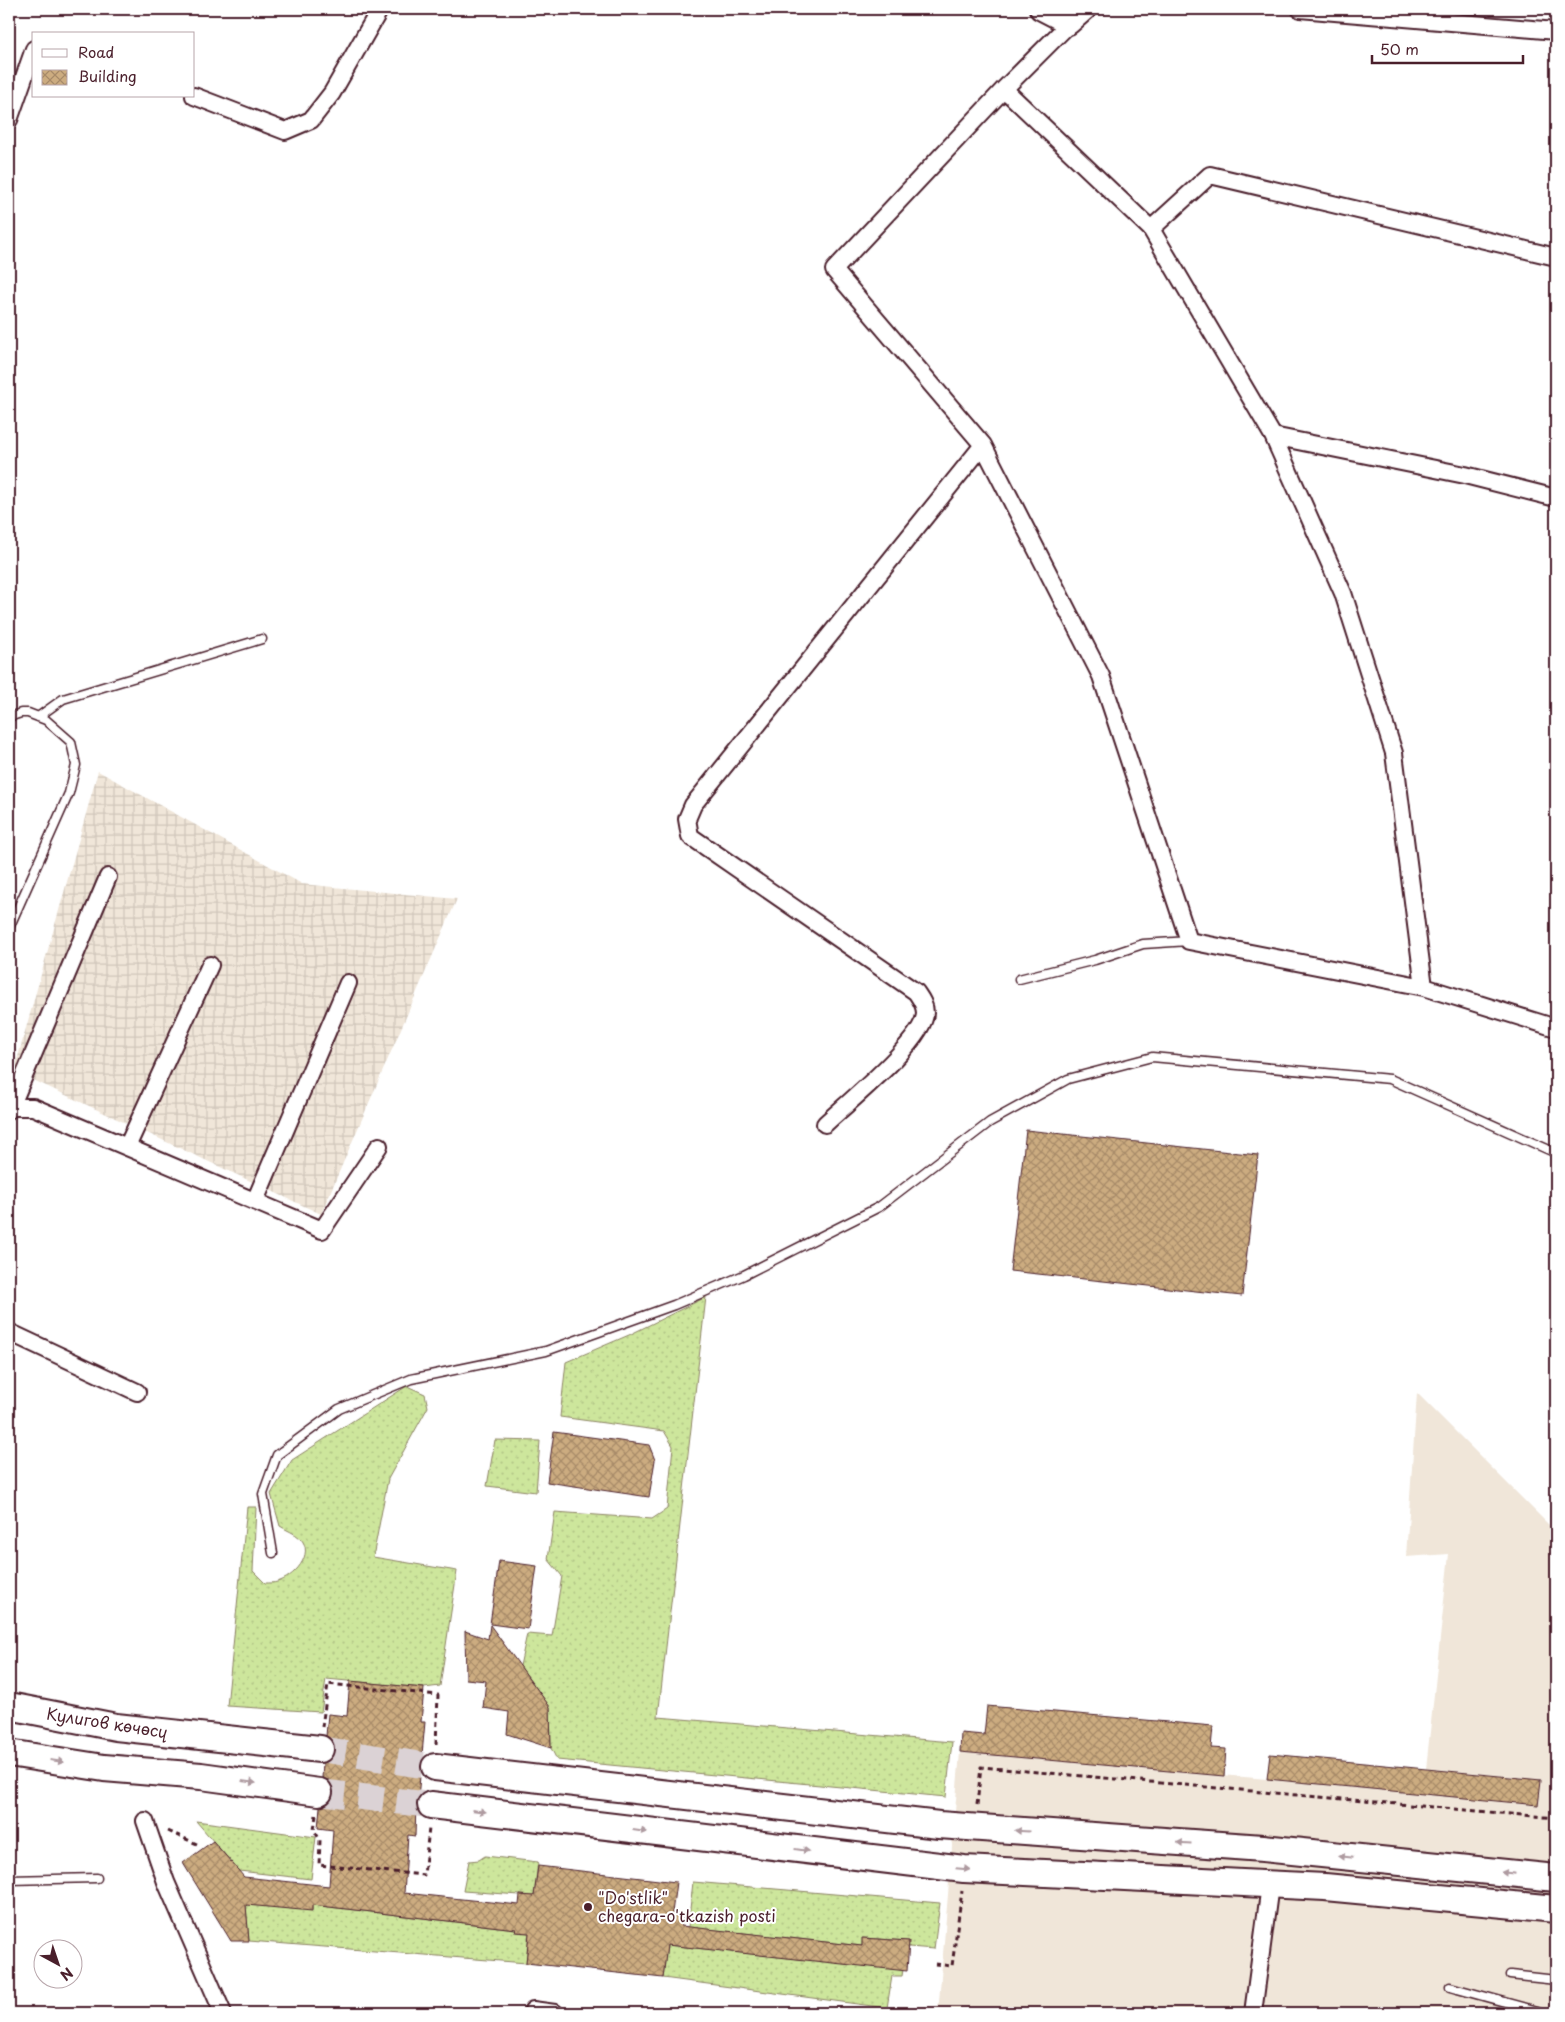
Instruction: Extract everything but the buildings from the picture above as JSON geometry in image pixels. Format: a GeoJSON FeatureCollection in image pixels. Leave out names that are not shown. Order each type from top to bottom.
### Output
{"type":"FeatureCollection","features":[{"type":"Feature","properties":{"kind":"highway","name":"Кулигов көчөсү"},"geometry":{"type":"LineString","coordinates":[[9,1706],[116,1727],[320,1749]]}},
{"type":"Feature","properties":{"kind":"highway"},"geometry":{"type":"LineString","coordinates":[[9,1753],[104,1768],[201,1776],[319,1792]]}},
{"type":"Feature","properties":{"kind":"highway"},"geometry":{"type":"LineString","coordinates":[[435,1767],[939,1825],[1263,1848],[1556,1878]]}},
{"type":"Feature","properties":{"kind":"highway"},"geometry":{"type":"LineString","coordinates":[[431,1805],[964,1870],[1325,1888],[1556,1909]]}},
{"type":"Feature","properties":{"kind":"street"},"geometry":{"type":"LineString","coordinates":[[195,96],[285,131],[311,120],[332,93],[380,9]]}},
{"type":"Feature","properties":{"kind":"street"},"geometry":{"type":"LineString","coordinates":[[1040,9],[1070,24]]}},
{"type":"Feature","properties":{"kind":"street"},"geometry":{"type":"LineString","coordinates":[[1086,9],[1004,89],[834,270],[983,445],[1101,676],[1189,942],[1424,987],[1556,1028]]}},
{"type":"Feature","properties":{"kind":"street"},"geometry":{"type":"LineString","coordinates":[[1300,9],[1556,31]]}},
{"type":"Feature","properties":{"kind":"street"},"geometry":{"type":"LineString","coordinates":[[9,120],[32,55]]}},
{"type":"Feature","properties":{"kind":"street"},"geometry":{"type":"LineString","coordinates":[[1004,89],[1151,229],[1273,436],[1343,593],[1394,754],[1424,987]]}},
{"type":"Feature","properties":{"kind":"street"},"geometry":{"type":"LineString","coordinates":[[1151,229],[1210,175],[1556,257]]}},
{"type":"Feature","properties":{"kind":"street"},"geometry":{"type":"LineString","coordinates":[[1273,436],[1465,475],[1556,498]]}},
{"type":"Feature","properties":{"kind":"street"},"geometry":{"type":"LineString","coordinates":[[825,1124],[888,1066],[918,1032],[925,1015],[924,1004],[916,992],[690,836],[687,819],[693,805],[983,445]]}},
{"type":"Feature","properties":{"kind":"street"},"geometry":{"type":"LineString","coordinates":[[108,877],[10,1108],[33,1107],[322,1230],[379,1146]]}},
{"type":"Feature","properties":{"kind":"street"},"geometry":{"type":"LineString","coordinates":[[127,1147],[210,965]]}},
{"type":"Feature","properties":{"kind":"street"},"geometry":{"type":"LineString","coordinates":[[255,1201],[348,983]]}},
{"type":"Feature","properties":{"kind":"street"},"geometry":{"type":"LineString","coordinates":[[9,1332],[137,1392]]}},
{"type":"Feature","properties":{"kind":"street"},"geometry":{"type":"LineString","coordinates":[[145,1821],[166,1882],[223,2013]]}},
{"type":"Feature","properties":{"kind":"street"},"geometry":{"type":"LineString","coordinates":[[1253,2013],[1270,1885]]}},
{"type":"Feature","properties":{"kind":"street"},"geometry":{"type":"LineString","coordinates":[[533,2010],[556,2013]]}},
{"type":"Feature","properties":{"kind":"lane"},"geometry":{"type":"LineString","coordinates":[[38,717],[63,699],[262,639]]}},
{"type":"Feature","properties":{"kind":"lane"},"geometry":{"type":"LineString","coordinates":[[9,717],[21,713],[46,720],[71,742],[76,765],[69,794],[9,928]]}},
{"type":"Feature","properties":{"kind":"lane"},"geometry":{"type":"LineString","coordinates":[[1019,979],[1095,960],[1142,944],[1189,942]]}},
{"type":"Feature","properties":{"kind":"lane"},"geometry":{"type":"LineString","coordinates":[[273,1553],[264,1494],[277,1455],[339,1409],[411,1379],[546,1351],[674,1304],[744,1275],[879,1207],[990,1122],[1068,1079],[1152,1057],[1390,1079],[1556,1153]]}},
{"type":"Feature","properties":{"kind":"lane"},"geometry":{"type":"LineString","coordinates":[[9,1880],[97,1878]]}},
{"type":"Feature","properties":{"kind":"lane"},"geometry":{"type":"LineString","coordinates":[[1510,1975],[1556,1980]]}},
{"type":"Feature","properties":{"kind":"lane"},"geometry":{"type":"LineString","coordinates":[[1450,1987],[1545,2013]]}},
{"type":"Feature","properties":{"kind":"path"},"geometry":{"type":"LineString","coordinates":[[320,1749],[328,1684],[438,1694],[435,1767]]}},
{"type":"Feature","properties":{"kind":"path"},"geometry":{"type":"LineString","coordinates":[[974,1828],[981,1767],[1556,1818]]}},
{"type":"Feature","properties":{"kind":"path"},"geometry":{"type":"LineString","coordinates":[[319,1792],[314,1830],[320,1840],[319,1865],[424,1875],[431,1805]]}},
{"type":"Feature","properties":{"kind":"path"},"geometry":{"type":"LineString","coordinates":[[145,1821],[197,1844]]}},
{"type":"Feature","properties":{"kind":"path"},"geometry":{"type":"LineString","coordinates":[[935,1964],[952,1966],[964,1870]]}},
{"type":"Feature","properties":{"kind":"shaded area"},"geometry":{"type":"Polygon","coordinates":[[[98,771],[302,884],[457,899],[321,1214],[14,1071],[98,771]]]}},
{"type":"Feature","properties":{"kind":"shaded area"},"geometry":{"type":"Polygon","coordinates":[[[1417,1393],[1556,1532],[1556,2013],[938,2013],[960,1752],[1538,1805],[1541,1780],[1426,1769],[1449,1554],[1406,1557],[1417,1393]]]}},
{"type":"Feature","properties":{"kind":"green space"},"geometry":{"type":"Polygon","coordinates":[[[706,1297],[658,1717],[952,1742],[946,1797],[557,1760],[551,1748],[550,1707],[520,1666],[527,1634],[552,1636],[562,1576],[548,1559],[555,1512],[652,1519],[667,1509],[673,1446],[664,1431],[560,1417],[566,1362],[629,1335],[706,1297]]]}},
{"type":"Feature","properties":{"kind":"green space"},"geometry":{"type":"Polygon","coordinates":[[[407,1386],[425,1394],[428,1407],[388,1479],[373,1557],[457,1571],[440,1686],[424,1688],[326,1679],[321,1712],[227,1706],[247,1507],[256,1507],[253,1571],[265,1583],[283,1580],[301,1565],[305,1551],[304,1544],[300,1538],[280,1526],[271,1494],[292,1460],[407,1386]]]}},
{"type":"Feature","properties":{"kind":"green space"},"geometry":{"type":"Polygon","coordinates":[[[495,1440],[540,1441],[536,1492],[487,1486],[495,1440]]]}},
{"type":"Feature","properties":{"kind":"green space"},"geometry":{"type":"Polygon","coordinates":[[[196,1821],[316,1837],[311,1879],[239,1871],[196,1821]]]}},
{"type":"Feature","properties":{"kind":"green space"},"geometry":{"type":"Polygon","coordinates":[[[485,1856],[538,1862],[534,1896],[463,1891],[469,1861],[479,1860],[485,1856]]]}},
{"type":"Feature","properties":{"kind":"green space"},"geometry":{"type":"Polygon","coordinates":[[[693,1882],[940,1903],[934,1949],[909,1947],[908,1941],[863,1938],[862,1946],[688,1927],[693,1882]]]}},
{"type":"Feature","properties":{"kind":"green space"},"geometry":{"type":"Polygon","coordinates":[[[245,1896],[312,1910],[312,1905],[516,1929],[516,1932],[529,1933],[526,1963],[249,1941],[245,1896]]]}},
{"type":"Feature","properties":{"kind":"green space"},"geometry":{"type":"Polygon","coordinates":[[[667,1945],[903,1970],[902,1976],[892,1976],[887,2008],[663,1978],[667,1945]]]}},
{"type":"Feature","properties":{"kind":"tunnel"},"geometry":{"type":"LineString","coordinates":[[320,1749],[435,1767]]}},
{"type":"Feature","properties":{"kind":"tunnel"},"geometry":{"type":"LineString","coordinates":[[319,1792],[431,1805]]}},
{"type":"Feature","properties":{"kind":"place","name":"\"Do'stlik\" chegara-o'tkazish posti"},"geometry":{"type":"Point","coordinates":[588,1907]}}]}
